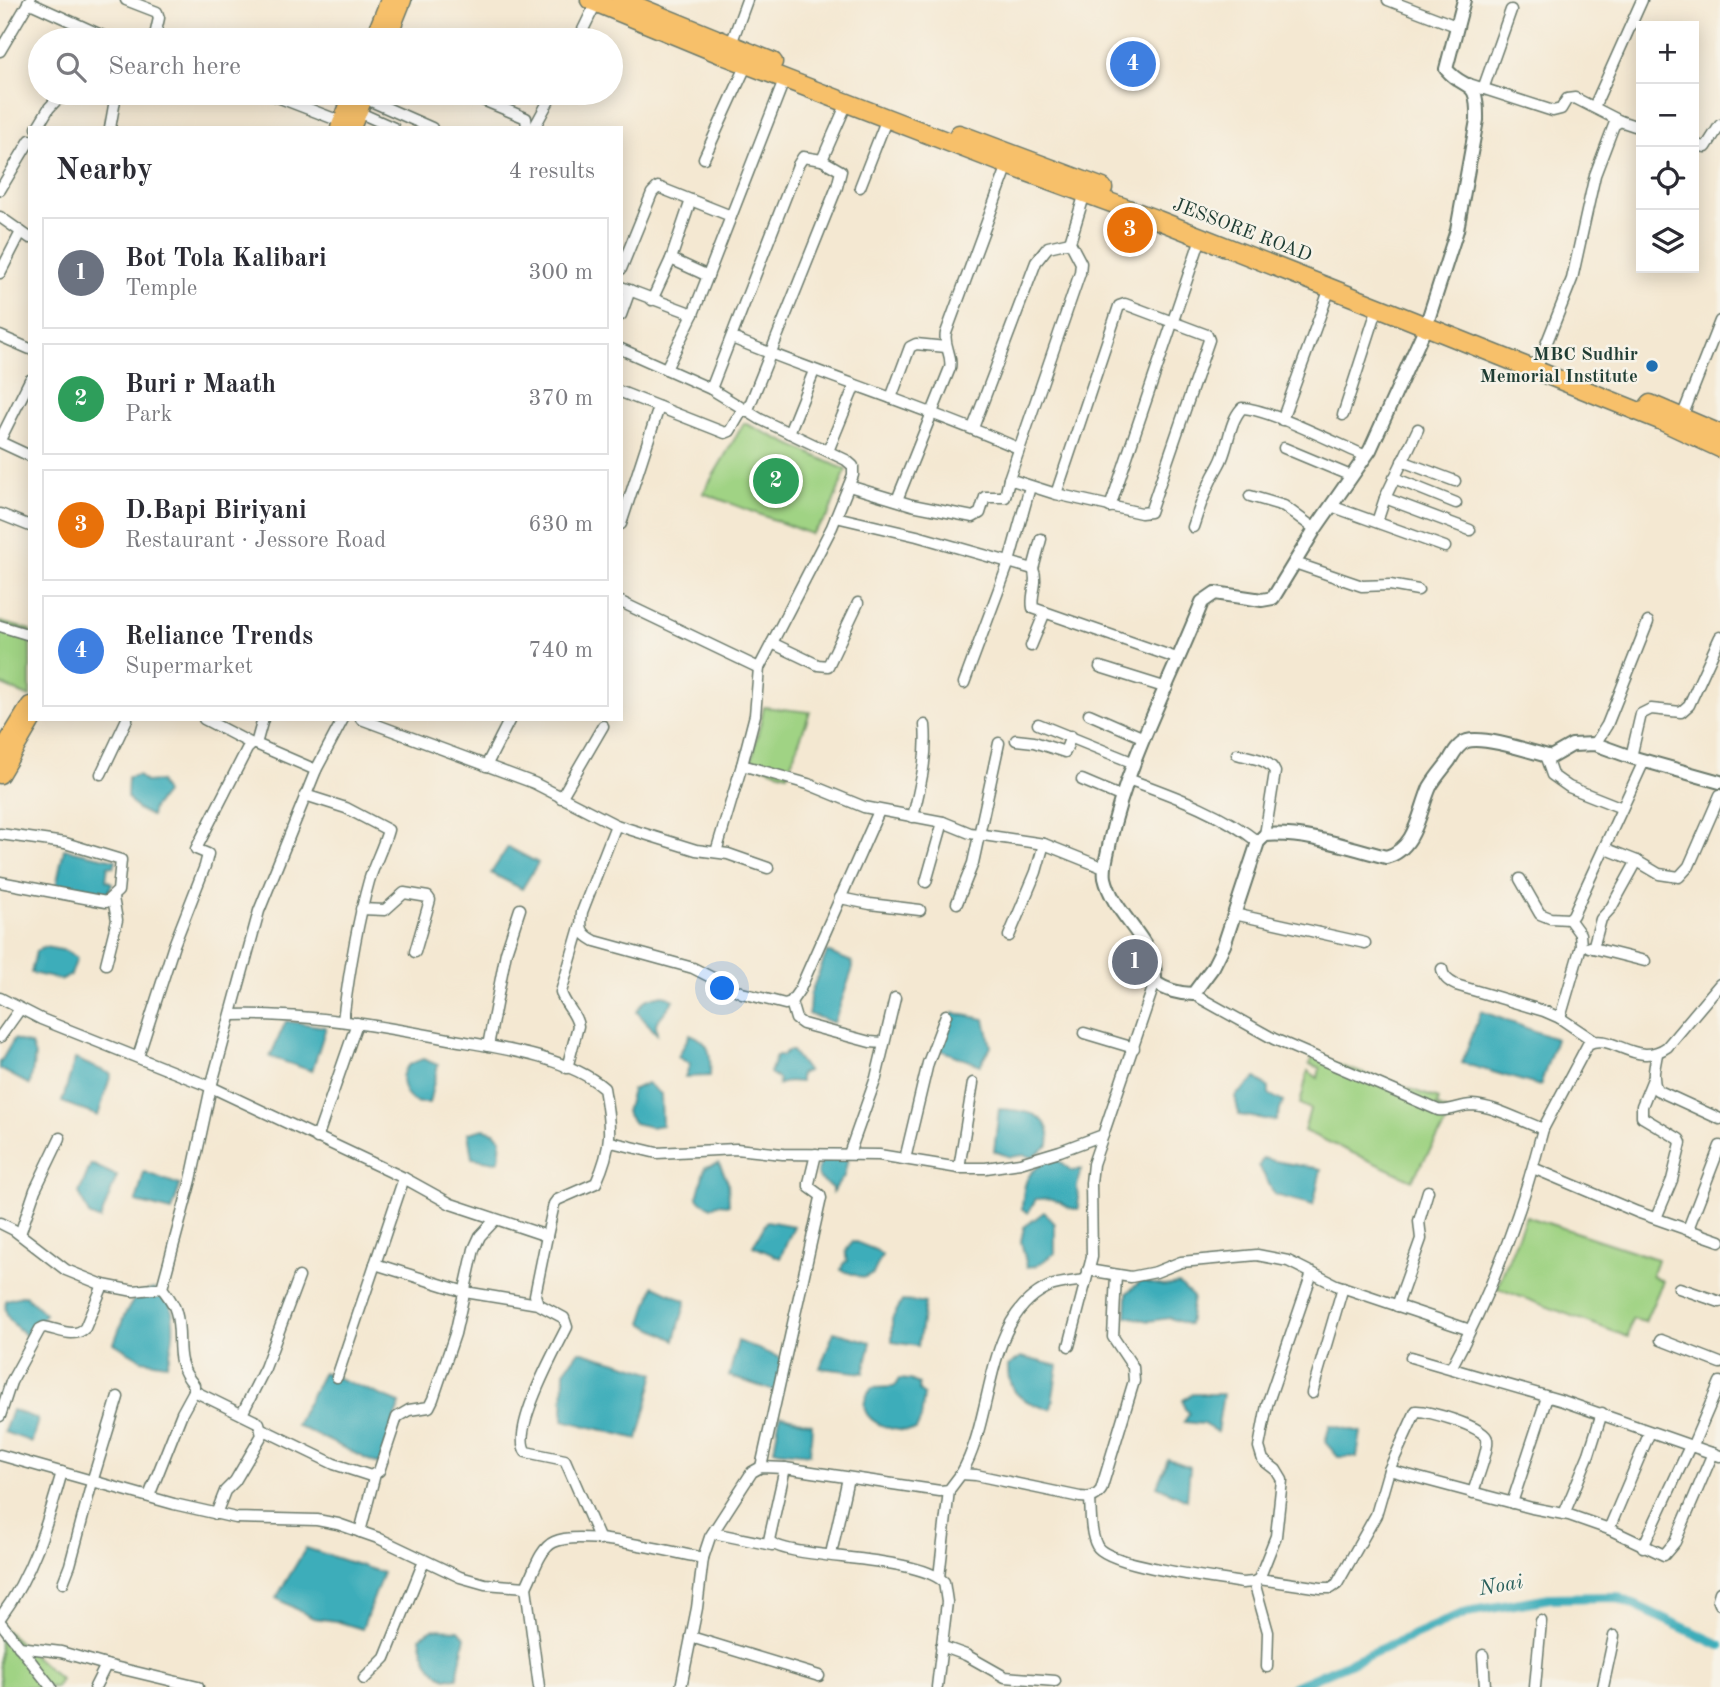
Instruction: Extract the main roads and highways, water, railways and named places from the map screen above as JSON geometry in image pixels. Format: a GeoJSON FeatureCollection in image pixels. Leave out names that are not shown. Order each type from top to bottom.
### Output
{"type":"FeatureCollection","features":[{"type":"Feature","properties":{"kind":"highway","name":"JESSORE ROAD"},"geometry":{"type":"LineString","coordinates":[[621,0],[873,101],[1174,214],[1720,448]]}},
{"type":"Feature","properties":{"kind":"highway","name":"JESSORE ROAD"},"geometry":{"type":"LineString","coordinates":[[593,1],[1007,165],[1201,237],[1378,307],[1539,362],[1720,434]]}},
{"type":"Feature","properties":{"kind":"main road"},"geometry":{"type":"LineString","coordinates":[[381,28],[398,1]]}},
{"type":"Feature","properties":{"kind":"main road"},"geometry":{"type":"LineString","coordinates":[[390,28],[398,1]]}},
{"type":"Feature","properties":{"kind":"main road"},"geometry":{"type":"LineString","coordinates":[[2,744],[28,708]]}},
{"type":"Feature","properties":{"kind":"main road"},"geometry":{"type":"LineString","coordinates":[[0,775],[32,721]]}},
{"type":"Feature","properties":{"kind":"water"},"geometry":{"type":"Polygon","coordinates":[[[138,775],[145,782],[159,781],[165,793],[153,808],[151,816],[137,809],[127,797],[128,777],[138,775]]]}},
{"type":"Feature","properties":{"kind":"water"},"geometry":{"type":"Polygon","coordinates":[[[508,847],[538,863],[522,889],[491,873],[508,847]]]}},
{"type":"Feature","properties":{"kind":"water"},"geometry":{"type":"Polygon","coordinates":[[[64,849],[116,860],[114,867],[108,866],[106,880],[112,883],[107,898],[56,886],[64,849]]]}},
{"type":"Feature","properties":{"kind":"water"},"geometry":{"type":"Polygon","coordinates":[[[45,947],[67,951],[77,958],[71,975],[62,980],[31,973],[36,951],[45,947]]]}},
{"type":"Feature","properties":{"kind":"water"},"geometry":{"type":"Polygon","coordinates":[[[827,952],[852,962],[853,968],[834,1023],[809,1014],[810,995],[827,952]]]}},
{"type":"Feature","properties":{"kind":"water"},"geometry":{"type":"Polygon","coordinates":[[[664,995],[674,1000],[656,1023],[657,1034],[637,1012],[648,999],[664,995]]]}},
{"type":"Feature","properties":{"kind":"water"},"geometry":{"type":"Polygon","coordinates":[[[1481,1011],[1556,1039],[1540,1086],[1462,1063],[1481,1011]]]}},
{"type":"Feature","properties":{"kind":"water"},"geometry":{"type":"Polygon","coordinates":[[[953,1013],[985,1019],[991,1047],[980,1065],[937,1049],[953,1013]]]}},
{"type":"Feature","properties":{"kind":"water"},"geometry":{"type":"Polygon","coordinates":[[[286,1021],[326,1027],[312,1071],[270,1057],[286,1021]]]}},
{"type":"Feature","properties":{"kind":"water"},"geometry":{"type":"Polygon","coordinates":[[[690,1034],[703,1041],[709,1050],[710,1076],[685,1077],[690,1064],[678,1057],[690,1034]]]}},
{"type":"Feature","properties":{"kind":"water"},"geometry":{"type":"Polygon","coordinates":[[[14,1039],[31,1045],[35,1056],[30,1085],[0,1069],[0,1063],[14,1039]]]}},
{"type":"Feature","properties":{"kind":"water"},"geometry":{"type":"Polygon","coordinates":[[[787,1051],[792,1051],[807,1071],[800,1074],[800,1082],[788,1081],[778,1085],[779,1080],[770,1073],[776,1056],[782,1056],[787,1051]]]}},
{"type":"Feature","properties":{"kind":"water"},"geometry":{"type":"Polygon","coordinates":[[[75,1059],[111,1074],[98,1116],[62,1102],[75,1059]]]}},
{"type":"Feature","properties":{"kind":"water"},"geometry":{"type":"Polygon","coordinates":[[[423,1059],[438,1065],[429,1103],[412,1100],[405,1092],[402,1081],[407,1067],[423,1059]]]}},
{"type":"Feature","properties":{"kind":"water"},"geometry":{"type":"Polygon","coordinates":[[[1256,1078],[1269,1088],[1269,1094],[1283,1102],[1276,1121],[1239,1115],[1235,1096],[1256,1078]]]}},
{"type":"Feature","properties":{"kind":"water"},"geometry":{"type":"Polygon","coordinates":[[[647,1083],[661,1094],[662,1125],[651,1127],[634,1123],[626,1112],[632,1090],[647,1083]]]}},
{"type":"Feature","properties":{"kind":"water"},"geometry":{"type":"Polygon","coordinates":[[[999,1109],[1026,1112],[1041,1119],[1049,1134],[1049,1145],[1032,1157],[1010,1157],[994,1151],[999,1109]]]}},
{"type":"Feature","properties":{"kind":"water"},"geometry":{"type":"Polygon","coordinates":[[[484,1129],[494,1132],[501,1139],[499,1160],[495,1162],[472,1158],[468,1133],[484,1129]]]}},
{"type":"Feature","properties":{"kind":"water"},"geometry":{"type":"Polygon","coordinates":[[[823,1158],[848,1158],[844,1176],[832,1193],[832,1188],[818,1176],[818,1168],[823,1158]]]}},
{"type":"Feature","properties":{"kind":"water"},"geometry":{"type":"Polygon","coordinates":[[[1055,1158],[1072,1171],[1081,1169],[1077,1187],[1079,1209],[1046,1198],[1036,1199],[1028,1213],[1022,1210],[1028,1177],[1038,1167],[1055,1158]]]}},
{"type":"Feature","properties":{"kind":"water"},"geometry":{"type":"Polygon","coordinates":[[[1263,1158],[1321,1169],[1313,1205],[1275,1195],[1259,1166],[1263,1158]]]}},
{"type":"Feature","properties":{"kind":"water"},"geometry":{"type":"Polygon","coordinates":[[[719,1163],[728,1182],[729,1205],[717,1204],[711,1208],[697,1198],[705,1167],[719,1163]]]}},
{"type":"Feature","properties":{"kind":"water"},"geometry":{"type":"Polygon","coordinates":[[[91,1164],[117,1176],[100,1220],[89,1215],[79,1193],[91,1164]]]}},
{"type":"Feature","properties":{"kind":"water"},"geometry":{"type":"Polygon","coordinates":[[[144,1172],[180,1185],[172,1211],[136,1202],[144,1172]]]}},
{"type":"Feature","properties":{"kind":"water"},"geometry":{"type":"Polygon","coordinates":[[[1044,1212],[1055,1224],[1055,1253],[1036,1266],[1027,1267],[1021,1241],[1024,1227],[1044,1212]]]}},
{"type":"Feature","properties":{"kind":"water"},"geometry":{"type":"Polygon","coordinates":[[[767,1221],[794,1226],[780,1258],[753,1246],[767,1221]]]}},
{"type":"Feature","properties":{"kind":"water"},"geometry":{"type":"Polygon","coordinates":[[[853,1241],[882,1255],[873,1274],[863,1278],[841,1270],[847,1261],[847,1250],[853,1241]]]}},
{"type":"Feature","properties":{"kind":"water"},"geometry":{"type":"Polygon","coordinates":[[[1141,1281],[1163,1286],[1179,1284],[1193,1297],[1189,1325],[1170,1318],[1149,1321],[1126,1316],[1127,1293],[1141,1281]]]}},
{"type":"Feature","properties":{"kind":"water"},"geometry":{"type":"Polygon","coordinates":[[[654,1286],[686,1301],[675,1340],[642,1323],[654,1286]]]}},
{"type":"Feature","properties":{"kind":"water"},"geometry":{"type":"Polygon","coordinates":[[[154,1289],[169,1298],[173,1315],[167,1364],[142,1360],[114,1343],[125,1314],[138,1293],[154,1289]]]}},
{"type":"Feature","properties":{"kind":"water"},"geometry":{"type":"Polygon","coordinates":[[[25,1295],[45,1314],[31,1339],[8,1318],[5,1307],[6,1300],[25,1295]]]}},
{"type":"Feature","properties":{"kind":"water"},"geometry":{"type":"Polygon","coordinates":[[[902,1301],[925,1303],[918,1346],[892,1342],[892,1319],[902,1301]]]}},
{"type":"Feature","properties":{"kind":"water"},"geometry":{"type":"Polygon","coordinates":[[[834,1332],[871,1342],[864,1373],[820,1368],[834,1332]]]}},
{"type":"Feature","properties":{"kind":"water"},"geometry":{"type":"Polygon","coordinates":[[[738,1341],[788,1361],[780,1393],[729,1376],[738,1341]]]}},
{"type":"Feature","properties":{"kind":"water"},"geometry":{"type":"Polygon","coordinates":[[[579,1351],[655,1373],[638,1439],[563,1420],[564,1371],[579,1351]]]}},
{"type":"Feature","properties":{"kind":"water"},"geometry":{"type":"Polygon","coordinates":[[[1021,1357],[1058,1366],[1051,1409],[1026,1401],[1014,1391],[1008,1376],[1008,1366],[1021,1357]]]}},
{"type":"Feature","properties":{"kind":"water"},"geometry":{"type":"Polygon","coordinates":[[[323,1372],[400,1403],[379,1465],[296,1425],[323,1372]]]}},
{"type":"Feature","properties":{"kind":"water"},"geometry":{"type":"Polygon","coordinates":[[[899,1379],[919,1384],[919,1391],[924,1395],[921,1419],[916,1430],[885,1427],[868,1416],[865,1408],[865,1399],[872,1388],[894,1387],[899,1379]]]}},
{"type":"Feature","properties":{"kind":"water"},"geometry":{"type":"Polygon","coordinates":[[[1193,1394],[1223,1394],[1217,1432],[1203,1424],[1184,1422],[1189,1414],[1183,1400],[1193,1394]]]}},
{"type":"Feature","properties":{"kind":"water"},"geometry":{"type":"Polygon","coordinates":[[[12,1410],[38,1419],[32,1442],[4,1432],[12,1410]]]}},
{"type":"Feature","properties":{"kind":"water"},"geometry":{"type":"Polygon","coordinates":[[[780,1415],[812,1424],[810,1454],[774,1450],[780,1415]]]}},
{"type":"Feature","properties":{"kind":"water"},"geometry":{"type":"Polygon","coordinates":[[[1330,1425],[1361,1432],[1357,1457],[1338,1457],[1325,1442],[1330,1425]]]}},
{"type":"Feature","properties":{"kind":"water"},"geometry":{"type":"Polygon","coordinates":[[[1168,1459],[1190,1467],[1187,1500],[1157,1486],[1168,1459]]]}},
{"type":"Feature","properties":{"kind":"water"},"geometry":{"type":"Polygon","coordinates":[[[306,1548],[383,1573],[362,1629],[336,1621],[313,1618],[276,1598],[306,1548]]]}},
{"type":"Feature","properties":{"kind":"water"},"geometry":{"type":"Polygon","coordinates":[[[433,1629],[459,1630],[465,1637],[457,1678],[442,1676],[427,1659],[420,1637],[433,1629]]]}},
{"type":"Feature","properties":{"kind":"waterway","name":"Noai"},"geometry":{"type":"LineString","coordinates":[[1294,1687],[1467,1612],[1550,1598],[1617,1597],[1720,1645]]}},
{"type":"Feature","properties":{"kind":"place","name":"Reliance Trends"},"geometry":{"type":"Point","coordinates":[1133,64]}},
{"type":"Feature","properties":{"kind":"place","name":"D.Bapi Biriyani"},"geometry":{"type":"Point","coordinates":[1130,230]}},
{"type":"Feature","properties":{"kind":"place","name":"MBC Sudhir Memorial Institute"},"geometry":{"type":"Point","coordinates":[1652,366]}},
{"type":"Feature","properties":{"kind":"place","name":"Buri r Maath"},"geometry":{"type":"Point","coordinates":[776,481]}},
{"type":"Feature","properties":{"kind":"place","name":"Bot Tola Kalibari"},"geometry":{"type":"Point","coordinates":[1135,962]}}]}
